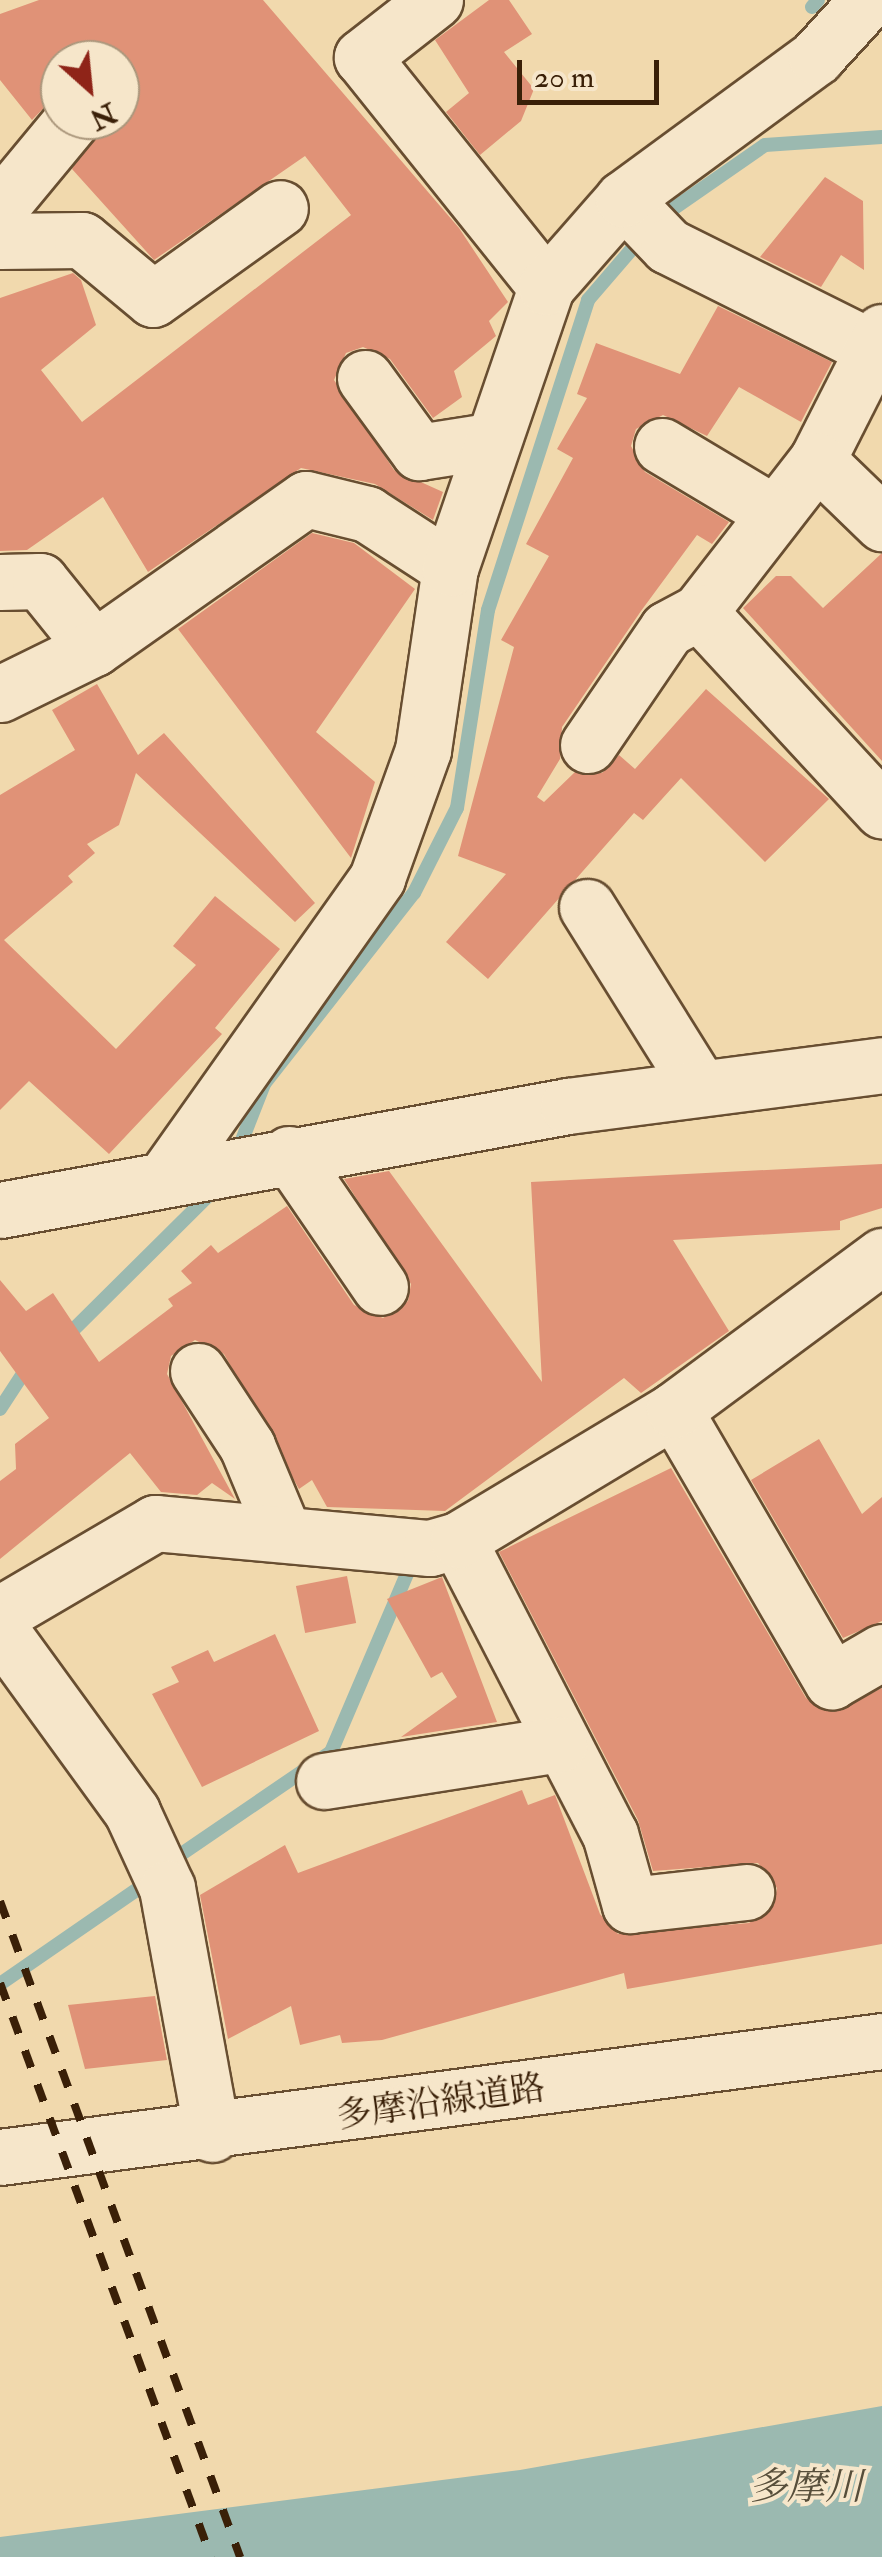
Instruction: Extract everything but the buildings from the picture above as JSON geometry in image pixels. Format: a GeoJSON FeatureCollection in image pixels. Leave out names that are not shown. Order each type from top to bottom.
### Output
{"type":"FeatureCollection","features":[{"type":"Feature","properties":{"kind":"street"},"geometry":{"type":"LineString","coordinates":[[435,0],[362,57],[546,287]]}},
{"type":"Feature","properties":{"kind":"street"},"geometry":{"type":"LineString","coordinates":[[230,1164],[378,878],[423,750],[450,568],[489,441],[546,287],[623,199],[816,57],[868,0]]}},
{"type":"Feature","properties":{"kind":"street"},"geometry":{"type":"LineString","coordinates":[[0,207],[55,140]]}},
{"type":"Feature","properties":{"kind":"street"},"geometry":{"type":"LineString","coordinates":[[588,745],[666,630],[698,612],[817,460],[876,340],[668,246],[623,199]]}},
{"type":"Feature","properties":{"kind":"street"},"geometry":{"type":"LineString","coordinates":[[0,241],[82,240],[153,299],[280,208]]}},
{"type":"Feature","properties":{"kind":"street"},"geometry":{"type":"LineString","coordinates":[[365,378],[418,452],[489,441]]}},
{"type":"Feature","properties":{"kind":"street"},"geometry":{"type":"LineString","coordinates":[[662,446],[774,513]]}},
{"type":"Feature","properties":{"kind":"street"},"geometry":{"type":"LineString","coordinates":[[817,460],[882,523]]}},
{"type":"Feature","properties":{"kind":"street"},"geometry":{"type":"LineString","coordinates":[[0,694],[94,648],[306,499],[368,514],[450,568]]}},
{"type":"Feature","properties":{"kind":"street"},"geometry":{"type":"LineString","coordinates":[[0,582],[40,581],[94,648]]}},
{"type":"Feature","properties":{"kind":"street"},"geometry":{"type":"LineString","coordinates":[[698,612],[874,784]]}},
{"type":"Feature","properties":{"kind":"street"},"geometry":{"type":"LineString","coordinates":[[587,907],[699,1086]]}},
{"type":"Feature","properties":{"kind":"street"},"geometry":{"type":"LineString","coordinates":[[0,1210],[230,1164],[699,1086],[882,1065]]}},
{"type":"Feature","properties":{"kind":"street"},"geometry":{"type":"LineString","coordinates":[[230,1164],[380,1287]]}},
{"type":"Feature","properties":{"kind":"street"},"geometry":{"type":"LineString","coordinates":[[0,1614],[154,1523],[430,1548],[458,1540],[674,1410],[882,1256]]}},
{"type":"Feature","properties":{"kind":"street"},"geometry":{"type":"LineString","coordinates":[[198,1371],[247,1446],[282,1532]]}},
{"type":"Feature","properties":{"kind":"street"},"geometry":{"type":"LineString","coordinates":[[674,1410],[832,1681],[882,1652]]}},
{"type":"Feature","properties":{"kind":"street"},"geometry":{"type":"LineString","coordinates":[[458,1540],[559,1744],[610,1834],[630,1906],[746,1892]]}},
{"type":"Feature","properties":{"kind":"street"},"geometry":{"type":"LineString","coordinates":[[0,1630],[132,1812],[167,1888],[212,2134]]}},
{"type":"Feature","properties":{"kind":"street"},"geometry":{"type":"LineString","coordinates":[[324,1781],[559,1744]]}},
{"type":"Feature","properties":{"kind":"street","name":"多摩沿線道路"},"geometry":{"type":"LineString","coordinates":[[0,2157],[212,2134],[882,2041]]}},
{"type":"Feature","properties":{"kind":"water","name":"多摩川"},"geometry":{"type":"Polygon","coordinates":[[[882,2406],[882,2557],[0,2557],[0,2537],[520,2470],[882,2406]]]}},
{"type":"Feature","properties":{"kind":"waterway"},"geometry":{"type":"LineString","coordinates":[[812,7],[818,0]]}},
{"type":"Feature","properties":{"kind":"waterway"},"geometry":{"type":"LineString","coordinates":[[657,220],[765,145],[882,137]]}},
{"type":"Feature","properties":{"kind":"waterway"},"geometry":{"type":"LineString","coordinates":[[237,1153],[264,1084],[414,893],[457,808],[488,610],[588,300],[643,236]]}},
{"type":"Feature","properties":{"kind":"waterway"},"geometry":{"type":"LineString","coordinates":[[65,1338],[219,1185]]}},
{"type":"Feature","properties":{"kind":"waterway"},"geometry":{"type":"LineString","coordinates":[[0,1409],[28,1366]]}},
{"type":"Feature","properties":{"kind":"waterway"},"geometry":{"type":"LineString","coordinates":[[177,1857],[331,1752],[409,1569]]}},
{"type":"Feature","properties":{"kind":"waterway"},"geometry":{"type":"LineString","coordinates":[[0,1984],[135,1891]]}},
{"type":"Feature","properties":{"kind":"railway"},"geometry":{"type":"LineString","coordinates":[[0,1901],[240,2557]]}},
{"type":"Feature","properties":{"kind":"railway"},"geometry":{"type":"LineString","coordinates":[[0,1983],[211,2557]]}}]}
